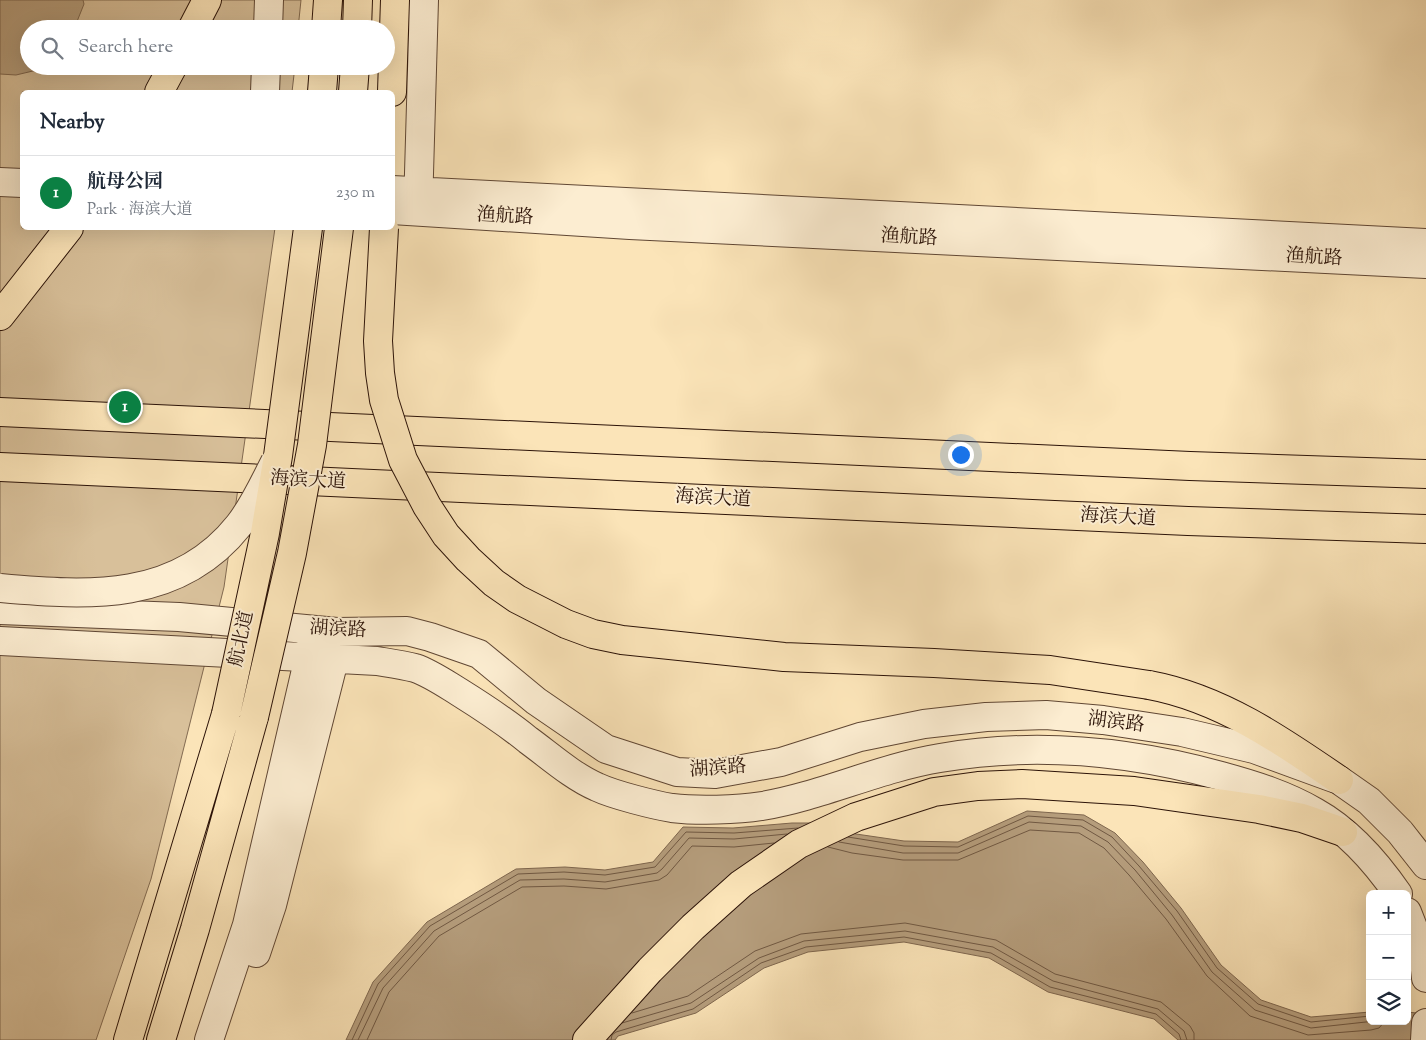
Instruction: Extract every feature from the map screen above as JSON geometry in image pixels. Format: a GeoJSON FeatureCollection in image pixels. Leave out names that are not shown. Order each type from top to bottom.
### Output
{"type":"FeatureCollection","features":[{"type":"Feature","properties":{"kind":"main road"},"geometry":{"type":"LineString","coordinates":[[197,20],[207,0]]}},
{"type":"Feature","properties":{"kind":"main road"},"geometry":{"type":"LineString","coordinates":[[327,20],[328,0]]}},
{"type":"Feature","properties":{"kind":"main road"},"geometry":{"type":"LineString","coordinates":[[357,20],[358,0]]}},
{"type":"Feature","properties":{"kind":"main road"},"geometry":{"type":"LineString","coordinates":[[394,20],[395,0]]}},
{"type":"Feature","properties":{"kind":"main road"},"geometry":{"type":"LineString","coordinates":[[160,90],[168,75]]}},
{"type":"Feature","properties":{"kind":"main road"},"geometry":{"type":"LineString","coordinates":[[322,90],[323,75]]}},
{"type":"Feature","properties":{"kind":"main road"},"geometry":{"type":"LineString","coordinates":[[353,90],[354,75]]}},
{"type":"Feature","properties":{"kind":"main road"},"geometry":{"type":"LineString","coordinates":[[392,90],[393,75]]}},
{"type":"Feature","properties":{"kind":"main road"},"geometry":{"type":"LineString","coordinates":[[0,316],[67,230]]}},
{"type":"Feature","properties":{"kind":"main road","name":"航北道"},"geometry":{"type":"LineString","coordinates":[[128,1040],[226,714],[265,533],[278,456],[308,230]]}},
{"type":"Feature","properties":{"kind":"main road","name":"航北道"},"geometry":{"type":"LineString","coordinates":[[160,1040],[195,929],[254,716],[292,553],[308,465],[339,230]]}},
{"type":"Feature","properties":{"kind":"main road"},"geometry":{"type":"LineString","coordinates":[[384,230],[378,341],[380,373],[384,400],[402,460],[427,506],[446,534],[468,559],[488,577],[517,598],[566,624],[592,634],[622,640],[784,657],[1050,670],[1174,689],[1230,712],[1281,740],[1339,780]]}},
{"type":"Feature","properties":{"kind":"main road"},"geometry":{"type":"LineString","coordinates":[[0,412],[1180,465],[1426,474]]}},
{"type":"Feature","properties":{"kind":"main road","name":"海滨大道"},"geometry":{"type":"LineString","coordinates":[[0,467],[1178,520],[1426,529]]}},
{"type":"Feature","properties":{"kind":"main road"},"geometry":{"type":"LineString","coordinates":[[586,1040],[693,927],[741,884],[799,844],[856,817],[934,792],[978,786],[1022,784],[1134,791],[1259,809],[1302,818],[1343,832]]}},
{"type":"Feature","properties":{"kind":"street"},"geometry":{"type":"LineString","coordinates":[[268,20],[269,0]]}},
{"type":"Feature","properties":{"kind":"street"},"geometry":{"type":"LineString","coordinates":[[405,201],[424,0]]}},
{"type":"Feature","properties":{"kind":"street"},"geometry":{"type":"LineString","coordinates":[[265,90],[266,75]]}},
{"type":"Feature","properties":{"kind":"street"},"geometry":{"type":"LineString","coordinates":[[0,182],[20,183]]}},
{"type":"Feature","properties":{"kind":"street","name":"渔航路"},"geometry":{"type":"LineString","coordinates":[[405,201],[1426,243]]}},
{"type":"Feature","properties":{"kind":"street","name":"渔航路"},"geometry":{"type":"LineString","coordinates":[[405,201],[630,225],[1426,264]]}},
{"type":"Feature","properties":{"kind":"street"},"geometry":{"type":"LineString","coordinates":[[0,588],[76,593],[114,591],[147,586],[174,577],[197,563],[239,525],[278,456]]}},
{"type":"Feature","properties":{"kind":"street","name":"湖滨路"},"geometry":{"type":"LineString","coordinates":[[0,610],[179,617],[325,630],[407,631],[450,643],[479,654],[536,701],[606,749],[677,772],[715,774],[781,762],[860,736],[924,724],[986,716],[1046,714],[1103,720],[1182,732],[1254,749],[1339,780],[1369,801],[1400,832],[1426,865]]}},
{"type":"Feature","properties":{"kind":"street"},"geometry":{"type":"LineString","coordinates":[[228,1040],[272,905],[322,658],[325,630]]}},
{"type":"Feature","properties":{"kind":"street","name":"湖滨路"},"geometry":{"type":"LineString","coordinates":[[0,641],[377,661],[417,669],[483,706],[563,767],[597,788],[672,808],[718,809],[760,806],[805,796],[875,774],[938,758],[1001,751],[1061,749],[1188,767],[1255,786],[1295,801],[1318,813],[1343,832],[1368,855],[1395,890]]}},
{"type":"Feature","properties":{"kind":"street"},"geometry":{"type":"LineString","coordinates":[[209,1040],[247,925],[322,658]]}},
{"type":"Feature","properties":{"kind":"street"},"geometry":{"type":"LineString","coordinates":[[1411,922],[1423,953],[1426,978]]}},
{"type":"Feature","properties":{"kind":"street"},"geometry":{"type":"LineString","coordinates":[[1425,1040],[1426,1023]]}},
{"type":"Feature","properties":{"kind":"shaded area"},"geometry":{"type":"Polygon","coordinates":[[[0,0],[301,0],[299,20],[20,20],[20,75],[294,75],[292,90],[20,90],[20,230],[275,230],[224,587],[151,879],[96,1040],[0,1040],[0,0]]]}},
{"type":"Feature","properties":{"kind":"water"},"geometry":{"type":"Polygon","coordinates":[[[0,0],[83,0],[84,4],[78,20],[20,20],[20,74],[0,74],[0,0]]]}},
{"type":"Feature","properties":{"kind":"water"},"geometry":{"type":"Polygon","coordinates":[[[1027,811],[1084,815],[1115,833],[1143,862],[1181,908],[1221,965],[1261,1000],[1311,1017],[1366,1012],[1366,1025],[1411,1025],[1411,1012],[1426,1014],[1426,1040],[1178,1040],[1154,1019],[1048,992],[989,958],[904,942],[808,952],[764,968],[696,1013],[618,1036],[615,1040],[346,1040],[373,982],[427,922],[516,869],[565,867],[605,870],[653,862],[683,827],[733,828],[812,823],[856,834],[904,841],[958,842],[1027,811]]]}},
{"type":"Feature","properties":{"kind":"place","name":"航母公园"},"geometry":{"type":"Point","coordinates":[125,407]}}]}
